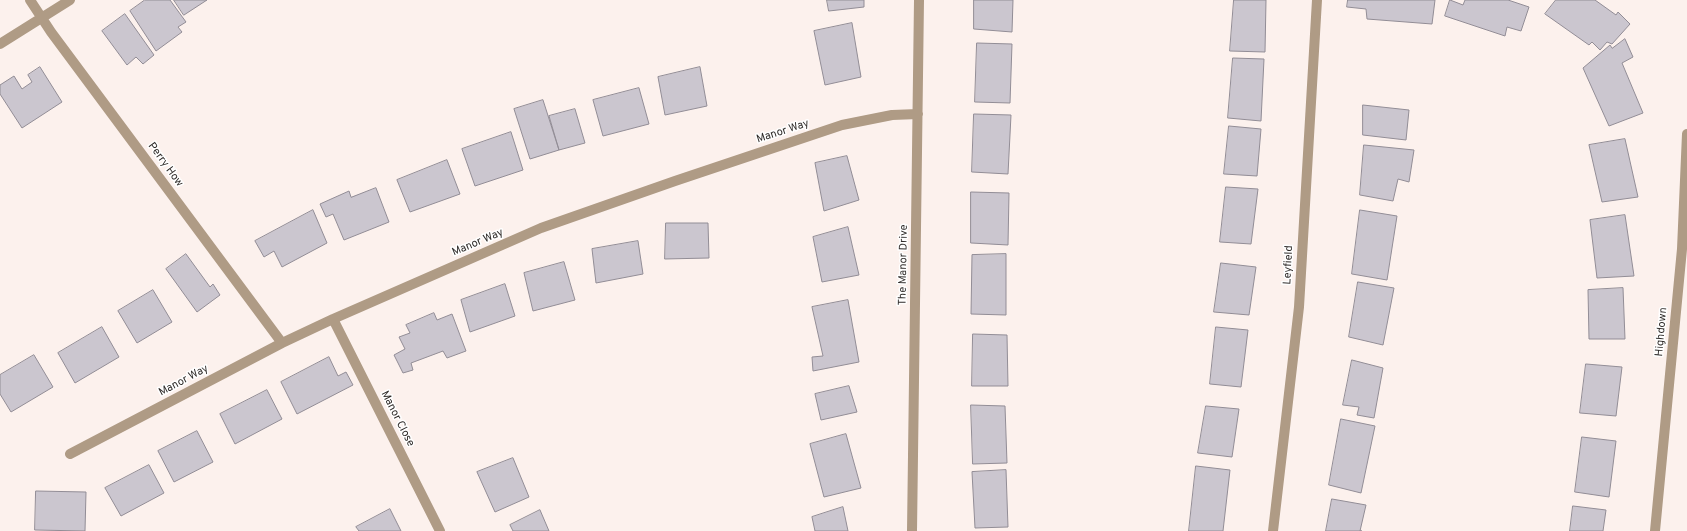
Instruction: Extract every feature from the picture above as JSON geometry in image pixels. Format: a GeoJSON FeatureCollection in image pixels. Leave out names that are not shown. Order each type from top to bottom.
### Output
{"type":"FeatureCollection","features":[{"type":"Feature","properties":{"kind":"street","name":"Perry How"},"geometry":{"type":"LineString","coordinates":[[30,0],[282,343]]}},
{"type":"Feature","properties":{"kind":"street"},"geometry":{"type":"LineString","coordinates":[[0,44],[70,0]]}},
{"type":"Feature","properties":{"kind":"street","name":"The Manor Drive"},"geometry":{"type":"LineString","coordinates":[[912,531],[920,0]]}},
{"type":"Feature","properties":{"kind":"street","name":"Leyfield"},"geometry":{"type":"LineString","coordinates":[[1273,531],[1299,307],[1317,0]]}},
{"type":"Feature","properties":{"kind":"street","name":"Manor Way"},"geometry":{"type":"LineString","coordinates":[[70,454],[282,343],[333,319],[541,228],[675,180],[842,125],[892,115],[918,114]]}},
{"type":"Feature","properties":{"kind":"street","name":"Highdown"},"geometry":{"type":"LineString","coordinates":[[1655,531],[1682,249],[1687,134]]}},
{"type":"Feature","properties":{"kind":"street","name":"Manor Close"},"geometry":{"type":"LineString","coordinates":[[333,319],[440,531]]}},
{"type":"Feature","properties":{"kind":"building"},"geometry":{"type":"Polygon","coordinates":[[[145,0],[170,0],[186,22],[178,27],[182,32],[156,51],[130,11],[145,0]]]}},
{"type":"Feature","properties":{"kind":"building"},"geometry":{"type":"Polygon","coordinates":[[[174,0],[207,0],[184,15],[174,0]]]}},
{"type":"Feature","properties":{"kind":"building"},"geometry":{"type":"Polygon","coordinates":[[[827,0],[864,0],[864,7],[829,11],[827,0]]]}},
{"type":"Feature","properties":{"kind":"building"},"geometry":{"type":"Polygon","coordinates":[[[974,0],[1013,0],[1012,32],[974,29],[974,0]]]}},
{"type":"Feature","properties":{"kind":"building"},"geometry":{"type":"Polygon","coordinates":[[[1234,0],[1266,0],[1265,52],[1230,51],[1234,0]]]}},
{"type":"Feature","properties":{"kind":"building"},"geometry":{"type":"Polygon","coordinates":[[[1348,0],[1435,0],[1432,24],[1367,19],[1366,9],[1347,7],[1348,0]]]}},
{"type":"Feature","properties":{"kind":"building"},"geometry":{"type":"Polygon","coordinates":[[[1450,0],[1463,5],[1465,0],[1508,0],[1529,7],[1521,31],[1507,27],[1505,36],[1445,16],[1450,0]]]}},
{"type":"Feature","properties":{"kind":"building"},"geometry":{"type":"Polygon","coordinates":[[[1556,0],[1595,0],[1616,15],[1618,12],[1630,24],[1612,44],[1607,42],[1600,50],[1592,42],[1589,45],[1545,14],[1556,0]]]}},
{"type":"Feature","properties":{"kind":"building"},"geometry":{"type":"Polygon","coordinates":[[[125,14],[154,55],[143,64],[136,57],[127,65],[102,31],[125,14]]]}},
{"type":"Feature","properties":{"kind":"building"},"geometry":{"type":"Polygon","coordinates":[[[852,23],[861,77],[825,85],[814,31],[852,23]]]}},
{"type":"Feature","properties":{"kind":"building"},"geometry":{"type":"Polygon","coordinates":[[[1625,39],[1633,57],[1622,63],[1643,113],[1609,126],[1583,68],[1610,45],[1612,48],[1625,39]]]}},
{"type":"Feature","properties":{"kind":"building"},"geometry":{"type":"Polygon","coordinates":[[[977,43],[1012,44],[1010,103],[975,102],[977,43]]]}},
{"type":"Feature","properties":{"kind":"building"},"geometry":{"type":"Polygon","coordinates":[[[1233,58],[1264,59],[1261,121],[1228,118],[1233,58]]]}},
{"type":"Feature","properties":{"kind":"building"},"geometry":{"type":"Polygon","coordinates":[[[40,67],[62,102],[22,128],[0,94],[0,85],[14,76],[22,89],[32,82],[28,75],[40,67]]]}},
{"type":"Feature","properties":{"kind":"building"},"geometry":{"type":"Polygon","coordinates":[[[700,67],[707,106],[665,115],[658,77],[700,67]]]}},
{"type":"Feature","properties":{"kind":"building"},"geometry":{"type":"Polygon","coordinates":[[[639,88],[649,124],[603,136],[593,100],[639,88]]]}},
{"type":"Feature","properties":{"kind":"building"},"geometry":{"type":"Polygon","coordinates":[[[543,100],[559,150],[530,159],[514,109],[543,100]]]}},
{"type":"Feature","properties":{"kind":"building"},"geometry":{"type":"Polygon","coordinates":[[[1363,105],[1409,110],[1406,140],[1363,135],[1363,105]]]}},
{"type":"Feature","properties":{"kind":"building"},"geometry":{"type":"Polygon","coordinates":[[[575,109],[585,143],[559,150],[549,116],[575,109]]]}},
{"type":"Feature","properties":{"kind":"building"},"geometry":{"type":"Polygon","coordinates":[[[974,114],[1011,115],[1008,174],[972,172],[974,114]]]}},
{"type":"Feature","properties":{"kind":"building"},"geometry":{"type":"Polygon","coordinates":[[[1229,126],[1261,129],[1257,176],[1224,174],[1229,126]]]}},
{"type":"Feature","properties":{"kind":"building"},"geometry":{"type":"Polygon","coordinates":[[[511,132],[523,170],[475,186],[462,149],[511,132]]]}},
{"type":"Feature","properties":{"kind":"building"},"geometry":{"type":"Polygon","coordinates":[[[1625,139],[1638,197],[1602,202],[1589,145],[1625,139]]]}},
{"type":"Feature","properties":{"kind":"building"},"geometry":{"type":"Polygon","coordinates":[[[1364,145],[1414,150],[1409,182],[1398,179],[1393,201],[1360,195],[1364,145]]]}},
{"type":"Feature","properties":{"kind":"building"},"geometry":{"type":"Polygon","coordinates":[[[847,156],[859,200],[824,211],[815,163],[847,156]]]}},
{"type":"Feature","properties":{"kind":"building"},"geometry":{"type":"Polygon","coordinates":[[[447,160],[460,194],[410,212],[397,180],[447,160]]]}},
{"type":"Feature","properties":{"kind":"building"},"geometry":{"type":"Polygon","coordinates":[[[1226,187],[1258,189],[1251,244],[1220,242],[1226,187]]]}},
{"type":"Feature","properties":{"kind":"building"},"geometry":{"type":"Polygon","coordinates":[[[376,188],[389,222],[344,240],[333,214],[326,217],[320,204],[349,191],[351,197],[376,188]]]}},
{"type":"Feature","properties":{"kind":"building"},"geometry":{"type":"Polygon","coordinates":[[[971,192],[1009,193],[1008,245],[971,243],[971,192]]]}},
{"type":"Feature","properties":{"kind":"building"},"geometry":{"type":"Polygon","coordinates":[[[313,210],[327,243],[282,267],[274,251],[264,257],[255,241],[313,210]]]}},
{"type":"Feature","properties":{"kind":"building"},"geometry":{"type":"Polygon","coordinates":[[[1360,210],[1397,216],[1387,280],[1352,274],[1360,210]]]}},
{"type":"Feature","properties":{"kind":"building"},"geometry":{"type":"Polygon","coordinates":[[[1625,215],[1634,276],[1597,278],[1590,220],[1625,215]]]}},
{"type":"Feature","properties":{"kind":"building"},"geometry":{"type":"Polygon","coordinates":[[[666,223],[708,223],[709,258],[665,259],[666,223]]]}},
{"type":"Feature","properties":{"kind":"building"},"geometry":{"type":"Polygon","coordinates":[[[848,227],[859,275],[822,282],[813,237],[848,227]]]}},
{"type":"Feature","properties":{"kind":"building"},"geometry":{"type":"Polygon","coordinates":[[[638,241],[643,274],[596,283],[592,249],[638,241]]]}},
{"type":"Feature","properties":{"kind":"building"},"geometry":{"type":"Polygon","coordinates":[[[186,254],[210,287],[213,284],[220,295],[197,312],[166,269],[186,254]]]}},
{"type":"Feature","properties":{"kind":"building"},"geometry":{"type":"Polygon","coordinates":[[[1006,254],[1006,315],[971,314],[972,255],[1006,254]]]}},
{"type":"Feature","properties":{"kind":"building"},"geometry":{"type":"Polygon","coordinates":[[[564,262],[575,300],[533,311],[524,273],[564,262]]]}},
{"type":"Feature","properties":{"kind":"building"},"geometry":{"type":"Polygon","coordinates":[[[1221,263],[1256,267],[1249,315],[1214,312],[1221,263]]]}},
{"type":"Feature","properties":{"kind":"building"},"geometry":{"type":"Polygon","coordinates":[[[1358,282],[1394,288],[1383,345],[1349,337],[1358,282]]]}},
{"type":"Feature","properties":{"kind":"building"},"geometry":{"type":"Polygon","coordinates":[[[505,284],[515,316],[470,332],[461,300],[505,284]]]}},
{"type":"Feature","properties":{"kind":"building"},"geometry":{"type":"Polygon","coordinates":[[[1623,288],[1625,339],[1589,339],[1588,290],[1623,288]]]}},
{"type":"Feature","properties":{"kind":"building"},"geometry":{"type":"Polygon","coordinates":[[[153,290],[172,322],[137,343],[118,311],[153,290]]]}},
{"type":"Feature","properties":{"kind":"building"},"geometry":{"type":"Polygon","coordinates":[[[848,300],[859,362],[813,371],[812,357],[823,356],[812,307],[848,300]]]}},
{"type":"Feature","properties":{"kind":"building"},"geometry":{"type":"Polygon","coordinates":[[[434,313],[437,320],[452,314],[466,351],[447,358],[443,351],[411,363],[413,370],[403,373],[394,355],[405,349],[399,337],[410,333],[406,325],[434,313]]]}},
{"type":"Feature","properties":{"kind":"building"},"geometry":{"type":"Polygon","coordinates":[[[102,327],[119,357],[75,383],[58,353],[102,327]]]}},
{"type":"Feature","properties":{"kind":"building"},"geometry":{"type":"Polygon","coordinates":[[[1216,327],[1248,330],[1241,387],[1210,384],[1216,327]]]}},
{"type":"Feature","properties":{"kind":"building"},"geometry":{"type":"Polygon","coordinates":[[[973,334],[1007,335],[1008,386],[972,386],[973,334]]]}},
{"type":"Feature","properties":{"kind":"building"},"geometry":{"type":"Polygon","coordinates":[[[34,355],[53,387],[11,412],[0,394],[0,375],[34,355]]]}},
{"type":"Feature","properties":{"kind":"building"},"geometry":{"type":"Polygon","coordinates":[[[329,357],[338,376],[346,372],[353,385],[297,414],[281,382],[329,357]]]}},
{"type":"Feature","properties":{"kind":"building"},"geometry":{"type":"Polygon","coordinates":[[[1352,360],[1383,368],[1374,418],[1357,415],[1359,407],[1343,405],[1352,360]]]}},
{"type":"Feature","properties":{"kind":"building"},"geometry":{"type":"Polygon","coordinates":[[[1586,364],[1622,367],[1616,416],[1580,413],[1586,364]]]}},
{"type":"Feature","properties":{"kind":"building"},"geometry":{"type":"Polygon","coordinates":[[[849,386],[857,412],[821,420],[815,394],[849,386]]]}},
{"type":"Feature","properties":{"kind":"building"},"geometry":{"type":"Polygon","coordinates":[[[267,390],[282,419],[235,444],[220,414],[267,390]]]}},
{"type":"Feature","properties":{"kind":"building"},"geometry":{"type":"Polygon","coordinates":[[[971,405],[1005,406],[1007,463],[973,464],[971,405]]]}},
{"type":"Feature","properties":{"kind":"building"},"geometry":{"type":"Polygon","coordinates":[[[1206,406],[1239,409],[1232,457],[1198,453],[1206,406]]]}},
{"type":"Feature","properties":{"kind":"building"},"geometry":{"type":"Polygon","coordinates":[[[1341,419],[1375,426],[1361,493],[1329,485],[1341,419]]]}},
{"type":"Feature","properties":{"kind":"building"},"geometry":{"type":"Polygon","coordinates":[[[197,431],[213,462],[174,482],[158,451],[197,431]]]}},
{"type":"Feature","properties":{"kind":"building"},"geometry":{"type":"Polygon","coordinates":[[[846,434],[861,488],[824,497],[810,444],[846,434]]]}},
{"type":"Feature","properties":{"kind":"building"},"geometry":{"type":"Polygon","coordinates":[[[1582,437],[1616,441],[1609,497],[1575,492],[1582,437]]]}},
{"type":"Feature","properties":{"kind":"building"},"geometry":{"type":"Polygon","coordinates":[[[513,458],[529,497],[495,512],[477,472],[513,458]]]}},
{"type":"Feature","properties":{"kind":"building"},"geometry":{"type":"Polygon","coordinates":[[[149,465],[164,493],[121,516],[105,488],[149,465]]]}},
{"type":"Feature","properties":{"kind":"building"},"geometry":{"type":"Polygon","coordinates":[[[1196,466],[1230,470],[1223,531],[1189,531],[1196,466]]]}},
{"type":"Feature","properties":{"kind":"building"},"geometry":{"type":"Polygon","coordinates":[[[1006,470],[1008,527],[975,528],[972,472],[1006,470]]]}},
{"type":"Feature","properties":{"kind":"building"},"geometry":{"type":"Polygon","coordinates":[[[36,491],[86,492],[85,531],[35,530],[36,491]]]}},
{"type":"Feature","properties":{"kind":"building"},"geometry":{"type":"Polygon","coordinates":[[[1332,499],[1366,505],[1360,531],[1326,531],[1332,499]]]}},
{"type":"Feature","properties":{"kind":"building"},"geometry":{"type":"Polygon","coordinates":[[[1573,506],[1606,510],[1603,531],[1570,531],[1573,506]]]}},
{"type":"Feature","properties":{"kind":"building"},"geometry":{"type":"Polygon","coordinates":[[[843,507],[848,531],[815,531],[812,517],[843,507]]]}},
{"type":"Feature","properties":{"kind":"building"},"geometry":{"type":"Polygon","coordinates":[[[390,509],[401,531],[359,531],[356,527],[390,509]]]}},
{"type":"Feature","properties":{"kind":"building"},"geometry":{"type":"Polygon","coordinates":[[[540,510],[549,531],[513,531],[510,525],[540,510]]]}}]}
